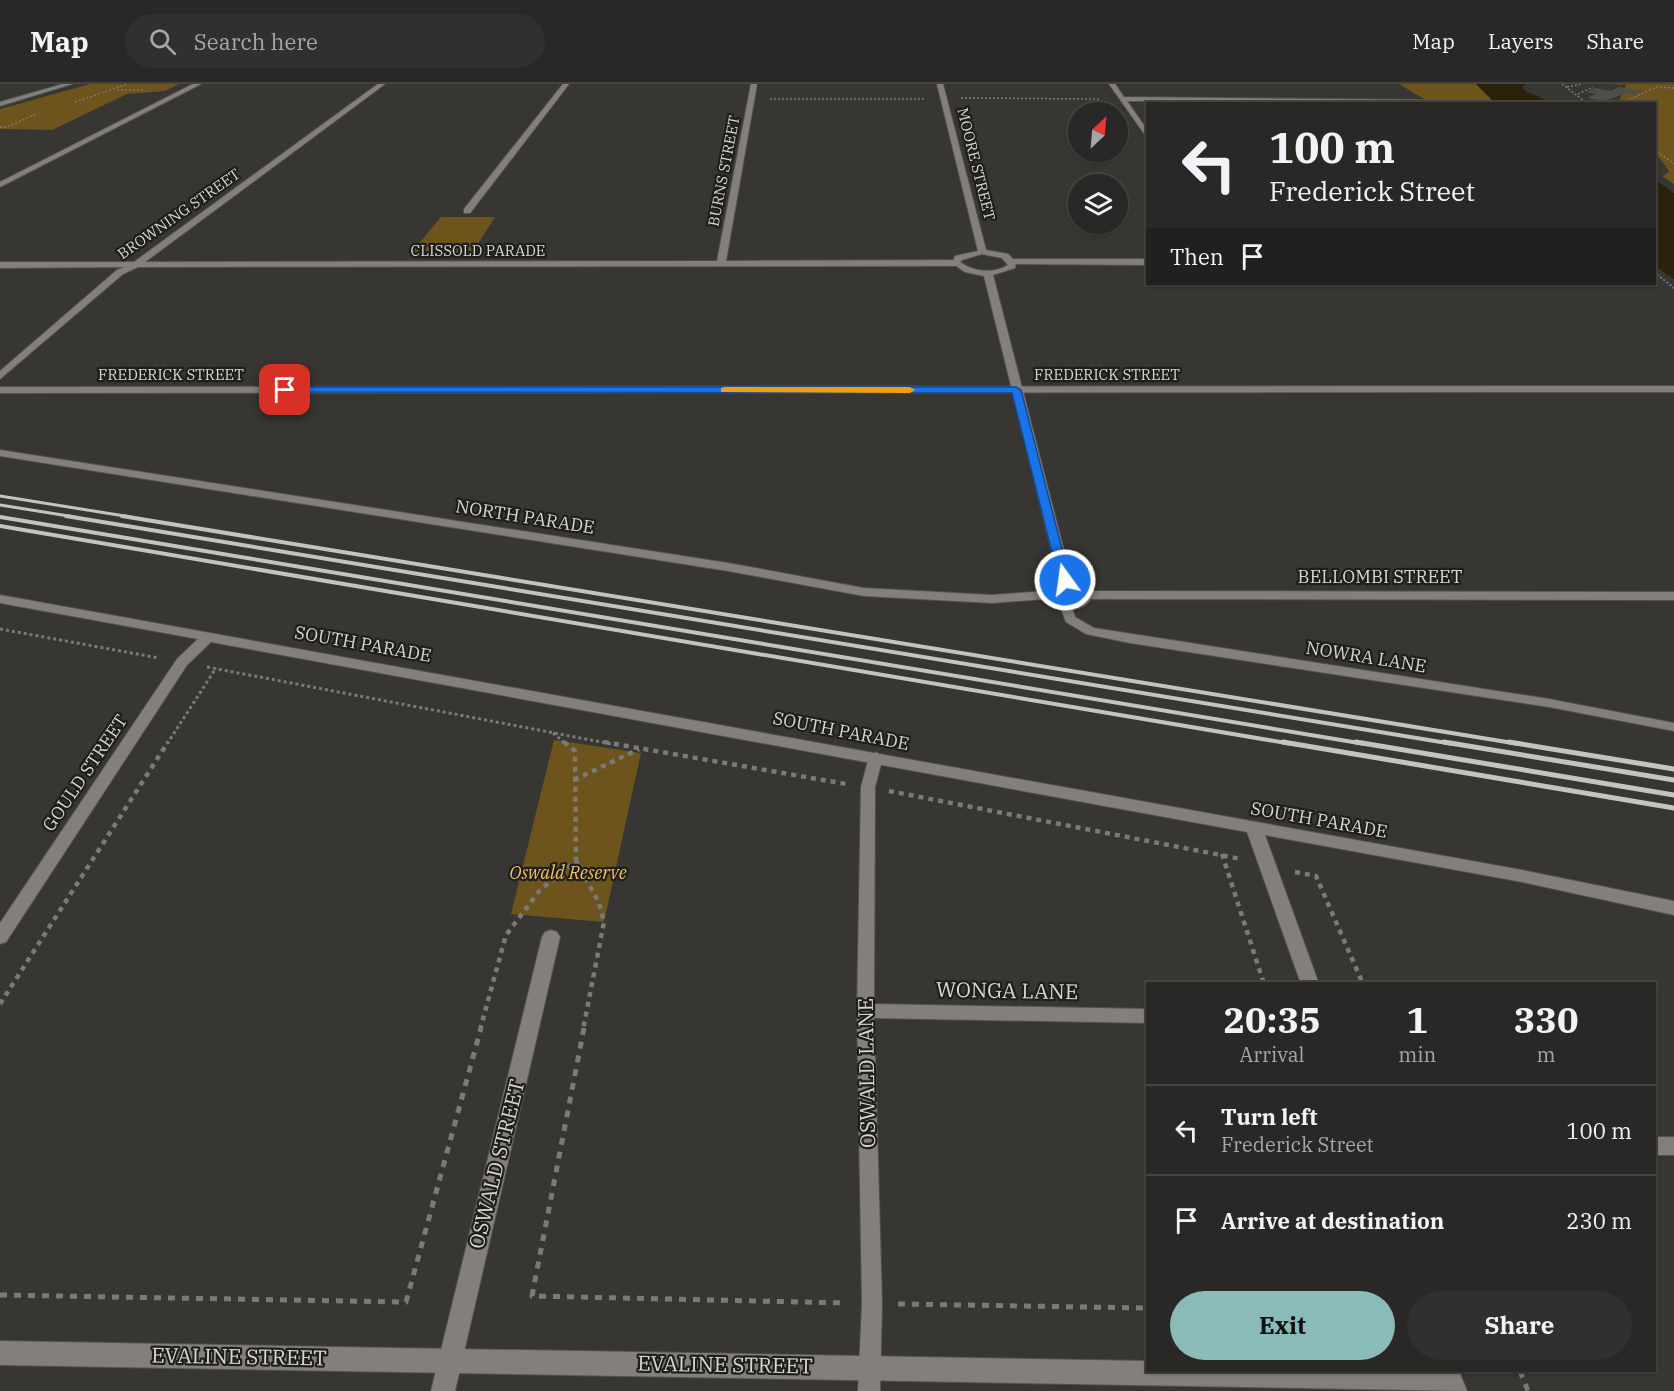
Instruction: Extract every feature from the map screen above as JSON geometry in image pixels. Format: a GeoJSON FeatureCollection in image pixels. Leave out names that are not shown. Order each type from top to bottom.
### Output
{"type":"FeatureCollection","features":[{"type":"Feature","properties":{"kind":"street"},"geometry":{"type":"LineString","coordinates":[[0,104],[69,84]]}},
{"type":"Feature","properties":{"kind":"street"},"geometry":{"type":"LineString","coordinates":[[0,185],[198,84]]}},
{"type":"Feature","properties":{"kind":"street","name":"BROWNING STREET"},"geometry":{"type":"LineString","coordinates":[[0,376],[120,272],[136,265],[382,84]]}},
{"type":"Feature","properties":{"kind":"street"},"geometry":{"type":"LineString","coordinates":[[467,211],[566,84]]}},
{"type":"Feature","properties":{"kind":"street","name":"BURNS STREET"},"geometry":{"type":"LineString","coordinates":[[721,264],[754,84]]}},
{"type":"Feature","properties":{"kind":"street","name":"MOORE STREET"},"geometry":{"type":"LineString","coordinates":[[940,84],[982,252]]}},
{"type":"Feature","properties":{"kind":"street"},"geometry":{"type":"LineString","coordinates":[[1112,84],[1146,134]]}},
{"type":"Feature","properties":{"kind":"street"},"geometry":{"type":"LineString","coordinates":[[1122,99],[1425,100]]}},
{"type":"Feature","properties":{"kind":"street"},"geometry":{"type":"LineString","coordinates":[[1012,262],[1008,269],[988,273],[966,270],[956,263],[958,258],[965,254],[982,252],[1005,256],[1012,262],[1146,262]]}},
{"type":"Feature","properties":{"kind":"street","name":"CLISSOLD PARADE"},"geometry":{"type":"LineString","coordinates":[[0,265],[956,263]]}},
{"type":"Feature","properties":{"kind":"street"},"geometry":{"type":"LineString","coordinates":[[988,273],[1065,580]]}},
{"type":"Feature","properties":{"kind":"street","name":"FREDERICK STREET"},"geometry":{"type":"LineString","coordinates":[[0,390],[1674,389]]}},
{"type":"Feature","properties":{"kind":"street","name":"NORTH PARADE"},"geometry":{"type":"LineString","coordinates":[[0,453],[728,567],[864,592],[992,598],[1046,595]]}},
{"type":"Feature","properties":{"kind":"street"},"geometry":{"type":"LineString","coordinates":[[1065,580],[1078,584],[1087,595],[1080,603],[1065,604],[1056,602],[1046,595],[1044,591],[1049,583],[1065,580]]}},
{"type":"Feature","properties":{"kind":"street","name":"BELLOMBI STREET"},"geometry":{"type":"LineString","coordinates":[[1087,595],[1674,596]]}},
{"type":"Feature","properties":{"kind":"street","name":"SOUTH PARADE"},"geometry":{"type":"LineString","coordinates":[[0,599],[1522,876],[1674,908]]}},
{"type":"Feature","properties":{"kind":"street","name":"GOULD STREET"},"geometry":{"type":"LineString","coordinates":[[0,937],[182,662],[209,636]]}},
{"type":"Feature","properties":{"kind":"street"},"geometry":{"type":"LineString","coordinates":[[1254,828],[1309,982]]}},
{"type":"Feature","properties":{"kind":"street","name":"OSWALD STREET"},"geometry":{"type":"LineString","coordinates":[[443,1391],[551,937]]}},
{"type":"Feature","properties":{"kind":"street","name":"EVALINE STREET"},"geometry":{"type":"LineString","coordinates":[[0,1353],[450,1361],[869,1379],[1451,1380]]}},
{"type":"Feature","properties":{"kind":"lane","name":"NOWRA LANE"},"geometry":{"type":"LineString","coordinates":[[1065,604],[1070,619],[1090,631],[1549,703],[1674,727]]}},
{"type":"Feature","properties":{"kind":"lane","name":"OSWALD LANE"},"geometry":{"type":"LineString","coordinates":[[869,1379],[873,1303],[865,1011],[868,788],[876,757]]}},
{"type":"Feature","properties":{"kind":"lane","name":"WONGA LANE"},"geometry":{"type":"LineString","coordinates":[[865,1011],[1146,1016]]}},
{"type":"Feature","properties":{"kind":"lane"},"geometry":{"type":"LineString","coordinates":[[1656,1146],[1674,1146]]}},
{"type":"Feature","properties":{"kind":"path"},"geometry":{"type":"LineString","coordinates":[[71,103],[128,84]]}},
{"type":"Feature","properties":{"kind":"path"},"geometry":{"type":"LineString","coordinates":[[1562,84],[1586,102]]}},
{"type":"Feature","properties":{"kind":"path"},"geometry":{"type":"LineString","coordinates":[[1566,87],[1582,84]]}},
{"type":"Feature","properties":{"kind":"path"},"geometry":{"type":"LineString","coordinates":[[1578,94],[1593,87]]}},
{"type":"Feature","properties":{"kind":"path"},"geometry":{"type":"LineString","coordinates":[[1624,102],[1656,87],[1674,88]]}},
{"type":"Feature","properties":{"kind":"path"},"geometry":{"type":"LineString","coordinates":[[960,98],[1122,99]]}},
{"type":"Feature","properties":{"kind":"path"},"geometry":{"type":"LineString","coordinates":[[751,99],[925,99]]}},
{"type":"Feature","properties":{"kind":"path"},"geometry":{"type":"LineString","coordinates":[[0,127],[7,127],[39,113]]}},
{"type":"Feature","properties":{"kind":"path"},"geometry":{"type":"LineString","coordinates":[[1656,150],[1674,164]]}},
{"type":"Feature","properties":{"kind":"path"},"geometry":{"type":"LineString","coordinates":[[1656,274],[1674,288]]}},
{"type":"Feature","properties":{"kind":"path"},"geometry":{"type":"LineString","coordinates":[[0,629],[553,733],[868,788],[1222,854],[1268,867],[1316,876],[1362,982]]}},
{"type":"Feature","properties":{"kind":"path"},"geometry":{"type":"LineString","coordinates":[[0,1004],[216,668]]}},
{"type":"Feature","properties":{"kind":"path"},"geometry":{"type":"LineString","coordinates":[[553,733],[575,751],[576,861]]}},
{"type":"Feature","properties":{"kind":"path"},"geometry":{"type":"LineString","coordinates":[[574,780],[640,749]]}},
{"type":"Feature","properties":{"kind":"path"},"geometry":{"type":"LineString","coordinates":[[1222,854],[1263,982]]}},
{"type":"Feature","properties":{"kind":"path"},"geometry":{"type":"LineString","coordinates":[[0,1295],[406,1302]]}},
{"type":"Feature","properties":{"kind":"path"},"geometry":{"type":"LineString","coordinates":[[532,1296],[1146,1308]]}},
{"type":"Feature","properties":{"kind":"path"},"geometry":{"type":"LineString","coordinates":[[1520,1372],[1528,1391]]}},
{"type":"Feature","properties":{"kind":"green space"},"geometry":{"type":"Polygon","coordinates":[[[90,84],[179,84],[165,91],[127,94],[52,130],[0,129],[0,109],[90,84]]]}},
{"type":"Feature","properties":{"kind":"green space"},"geometry":{"type":"Polygon","coordinates":[[[1399,84],[1476,84],[1494,102],[1398,102],[1395,100],[1424,99],[1399,84]]]}},
{"type":"Feature","properties":{"kind":"green space"},"geometry":{"type":"Polygon","coordinates":[[[1609,84],[1674,84],[1674,184],[1663,177],[1669,171],[1656,153],[1656,102],[1618,102],[1626,85],[1609,84]]]}},
{"type":"Feature","properties":{"kind":"green space"},"geometry":{"type":"Polygon","coordinates":[[[441,217],[495,217],[471,255],[409,255],[441,217]]]}},
{"type":"Feature","properties":{"kind":"green space","name":"Oswald Reserve"},"geometry":{"type":"Polygon","coordinates":[[[554,740],[641,753],[604,922],[511,914],[554,740]]]}},
{"type":"Feature","properties":{"kind":"shaded area"},"geometry":{"type":"Polygon","coordinates":[[[1476,84],[1526,84],[1522,87],[1527,92],[1547,102],[1494,102],[1476,84]]]}},
{"type":"Feature","properties":{"kind":"shaded area"},"geometry":{"type":"Polygon","coordinates":[[[1656,180],[1674,193],[1674,279],[1656,267],[1656,180]]]}},
{"type":"Feature","properties":{"kind":"building"},"geometry":{"type":"Polygon","coordinates":[[[1619,87],[1643,91],[1636,95],[1626,93],[1604,101],[1587,98],[1596,94],[1586,92],[1595,88],[1611,91],[1619,87]]]}},
{"type":"Feature","properties":{"kind":"railway"},"geometry":{"type":"LineString","coordinates":[[0,496],[131,517]]}},
{"type":"Feature","properties":{"kind":"railway"},"geometry":{"type":"LineString","coordinates":[[0,505],[75,517]]}},
{"type":"Feature","properties":{"kind":"railway"},"geometry":{"type":"LineString","coordinates":[[66,516],[1453,744]]}},
{"type":"Feature","properties":{"kind":"railway"},"geometry":{"type":"LineString","coordinates":[[122,516],[1519,744]]}},
{"type":"Feature","properties":{"kind":"railway"},"geometry":{"type":"LineString","coordinates":[[0,517],[1365,744]]}},
{"type":"Feature","properties":{"kind":"railway"},"geometry":{"type":"LineString","coordinates":[[0,526],[1292,744]]}},
{"type":"Feature","properties":{"kind":"railway"},"geometry":{"type":"LineString","coordinates":[[1283,742],[1674,808]]}},
{"type":"Feature","properties":{"kind":"railway"},"geometry":{"type":"LineString","coordinates":[[1356,742],[1674,795]]}},
{"type":"Feature","properties":{"kind":"railway"},"geometry":{"type":"LineString","coordinates":[[1444,742],[1674,780]]}},
{"type":"Feature","properties":{"kind":"railway"},"geometry":{"type":"LineString","coordinates":[[1509,742],[1674,769]]}},
{"type":"Feature","properties":{"kind":"slow traffic"},"geometry":{"type":"LineString","coordinates":[[724,390],[910,390]]}},
{"type":"Feature","properties":{"kind":"route"},"geometry":{"type":"LineString","coordinates":[[285,390],[1016,390],[1065,580]]}}]}
